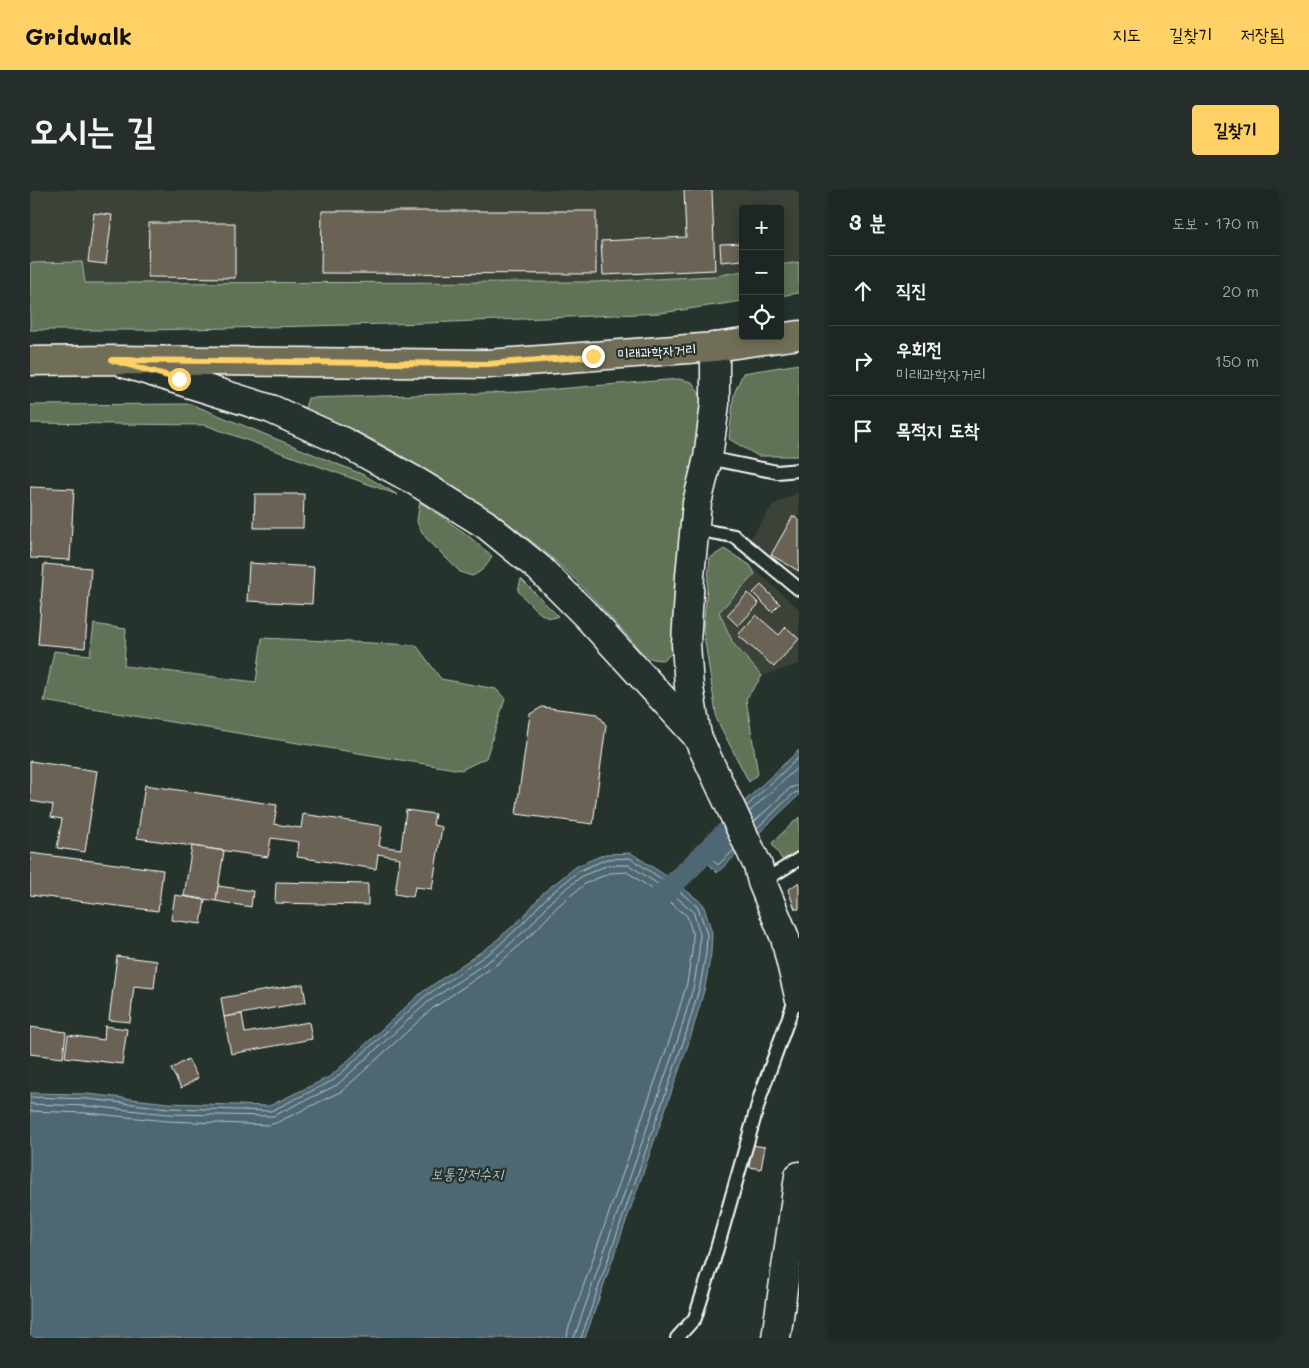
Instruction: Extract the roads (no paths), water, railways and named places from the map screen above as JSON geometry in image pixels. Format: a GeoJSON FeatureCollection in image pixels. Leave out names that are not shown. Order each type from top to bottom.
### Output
{"type":"FeatureCollection","features":[{"type":"Feature","properties":{"kind":"main road","name":"미래과학자거리"},"geometry":{"type":"LineString","coordinates":[[30,361],[112,360],[487,364],[715,347],[799,335]]}},
{"type":"Feature","properties":{"kind":"main road"},"geometry":{"type":"LineString","coordinates":[[715,347],[715,404],[708,458],[697,503],[694,529],[686,644],[689,687],[697,736],[760,874],[785,938],[799,994]]}},
{"type":"Feature","properties":{"kind":"main road"},"geometry":{"type":"LineString","coordinates":[[112,360],[179,379],[271,409],[344,442],[417,482],[485,524],[539,568],[586,615],[697,736]]}},
{"type":"Feature","properties":{"kind":"main road"},"geometry":{"type":"LineString","coordinates":[[776,1338],[799,1176]]}},
{"type":"Feature","properties":{"kind":"lane"},"geometry":{"type":"LineString","coordinates":[[708,458],[777,472],[799,470]]}},
{"type":"Feature","properties":{"kind":"lane"},"geometry":{"type":"LineString","coordinates":[[694,529],[734,536],[799,589]]}},
{"type":"Feature","properties":{"kind":"lane"},"geometry":{"type":"LineString","coordinates":[[760,874],[799,859]]}},
{"type":"Feature","properties":{"kind":"lane"},"geometry":{"type":"LineString","coordinates":[[677,1338],[695,1318],[714,1259],[761,1094],[799,994]]}},
{"type":"Feature","properties":{"kind":"water"},"geometry":{"type":"Polygon","coordinates":[[[799,750],[799,795],[717,873],[695,848],[799,750]]]}},
{"type":"Feature","properties":{"kind":"water","name":"보통강저수지"},"geometry":{"type":"Polygon","coordinates":[[[631,853],[677,883],[703,904],[712,933],[711,953],[705,987],[690,1039],[585,1338],[30,1338],[30,1093],[88,1094],[168,1103],[269,1106],[331,1076],[421,993],[491,945],[522,918],[544,892],[577,866],[605,854],[631,853]]]}},
{"type":"Feature","properties":{"kind":"waterway"},"geometry":{"type":"LineString","coordinates":[[653,902],[724,834]]}}]}
